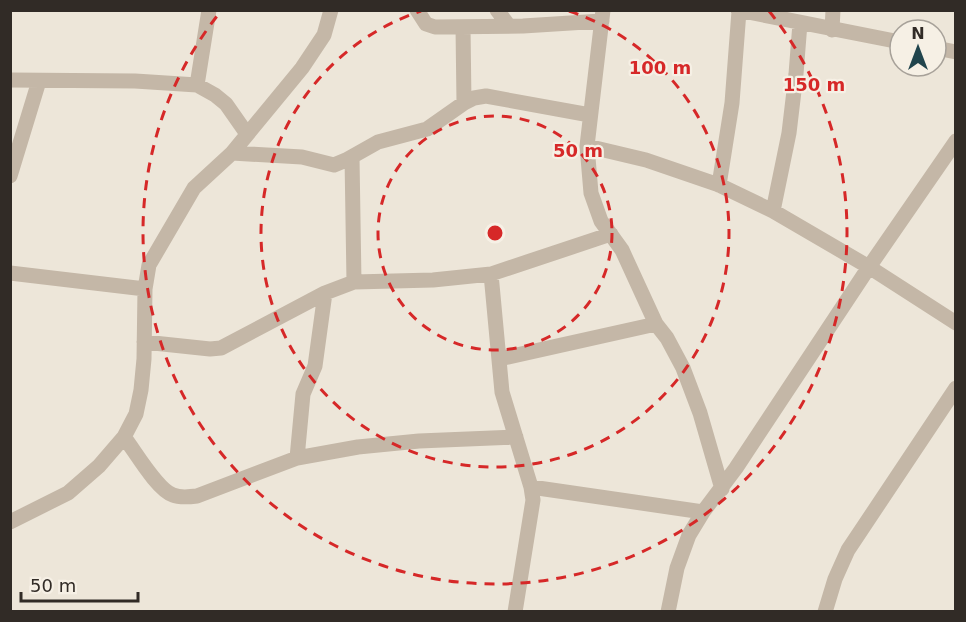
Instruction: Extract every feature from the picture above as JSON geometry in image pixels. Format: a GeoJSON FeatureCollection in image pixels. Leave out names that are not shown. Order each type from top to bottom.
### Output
{"type":"FeatureCollection","features":[{"type":"Feature","properties":{"kind":"street"},"geometry":{"type":"LineString","coordinates":[[197,85],[209,10]]}},
{"type":"Feature","properties":{"kind":"street"},"geometry":{"type":"LineString","coordinates":[[10,522],[68,493],[99,466],[124,437],[136,414],[141,390],[145,289],[149,265],[194,188],[232,153],[288,86],[315,49],[324,35],[332,10]]}},
{"type":"Feature","properties":{"kind":"street"},"geometry":{"type":"LineString","coordinates":[[417,10],[426,24],[435,27],[509,26],[602,16],[587,146],[591,194],[598,215],[622,250],[656,324],[667,338],[683,368],[700,413],[722,489]]}},
{"type":"Feature","properties":{"kind":"street"},"geometry":{"type":"LineString","coordinates":[[497,10],[509,26]]}},
{"type":"Feature","properties":{"kind":"street"},"geometry":{"type":"LineString","coordinates":[[832,30],[833,10]]}},
{"type":"Feature","properties":{"kind":"street"},"geometry":{"type":"LineString","coordinates":[[718,185],[732,103],[738,11],[888,40]]}},
{"type":"Feature","properties":{"kind":"street"},"geometry":{"type":"LineString","coordinates":[[773,211],[789,133],[800,23]]}},
{"type":"Feature","properties":{"kind":"street"},"geometry":{"type":"LineString","coordinates":[[463,27],[464,103]]}},
{"type":"Feature","properties":{"kind":"street"},"geometry":{"type":"LineString","coordinates":[[10,80],[135,81],[197,85],[226,104],[248,134]]}},
{"type":"Feature","properties":{"kind":"street"},"geometry":{"type":"LineString","coordinates":[[10,176],[39,81]]}},
{"type":"Feature","properties":{"kind":"street"},"geometry":{"type":"LineString","coordinates":[[232,153],[302,157],[334,165],[378,142],[427,129],[474,98],[497,97],[590,115]]}},
{"type":"Feature","properties":{"kind":"street"},"geometry":{"type":"LineString","coordinates":[[668,612],[682,550],[688,535],[722,489],[869,267],[956,141]]}},
{"type":"Feature","properties":{"kind":"street"},"geometry":{"type":"LineString","coordinates":[[587,146],[646,160],[718,185],[773,211],[869,267],[956,323]]}},
{"type":"Feature","properties":{"kind":"street"},"geometry":{"type":"LineString","coordinates":[[352,157],[354,282]]}},
{"type":"Feature","properties":{"kind":"street"},"geometry":{"type":"LineString","coordinates":[[144,342],[220,348],[325,293],[354,282],[433,280],[491,274],[611,234]]}},
{"type":"Feature","properties":{"kind":"street"},"geometry":{"type":"LineString","coordinates":[[10,273],[145,289]]}},
{"type":"Feature","properties":{"kind":"street"},"geometry":{"type":"LineString","coordinates":[[491,274],[502,392],[533,500],[515,612]]}},
{"type":"Feature","properties":{"kind":"street"},"geometry":{"type":"LineString","coordinates":[[297,458],[303,394],[315,366],[325,293]]}},
{"type":"Feature","properties":{"kind":"street"},"geometry":{"type":"LineString","coordinates":[[499,359],[656,324]]}},
{"type":"Feature","properties":{"kind":"street"},"geometry":{"type":"LineString","coordinates":[[825,612],[835,579],[848,550],[956,388]]}},
{"type":"Feature","properties":{"kind":"street"},"geometry":{"type":"LineString","coordinates":[[124,437],[163,490],[184,497],[197,496],[297,458],[358,447],[419,441],[516,437]]}},
{"type":"Feature","properties":{"kind":"street"},"geometry":{"type":"LineString","coordinates":[[531,487],[703,512]]}}]}
